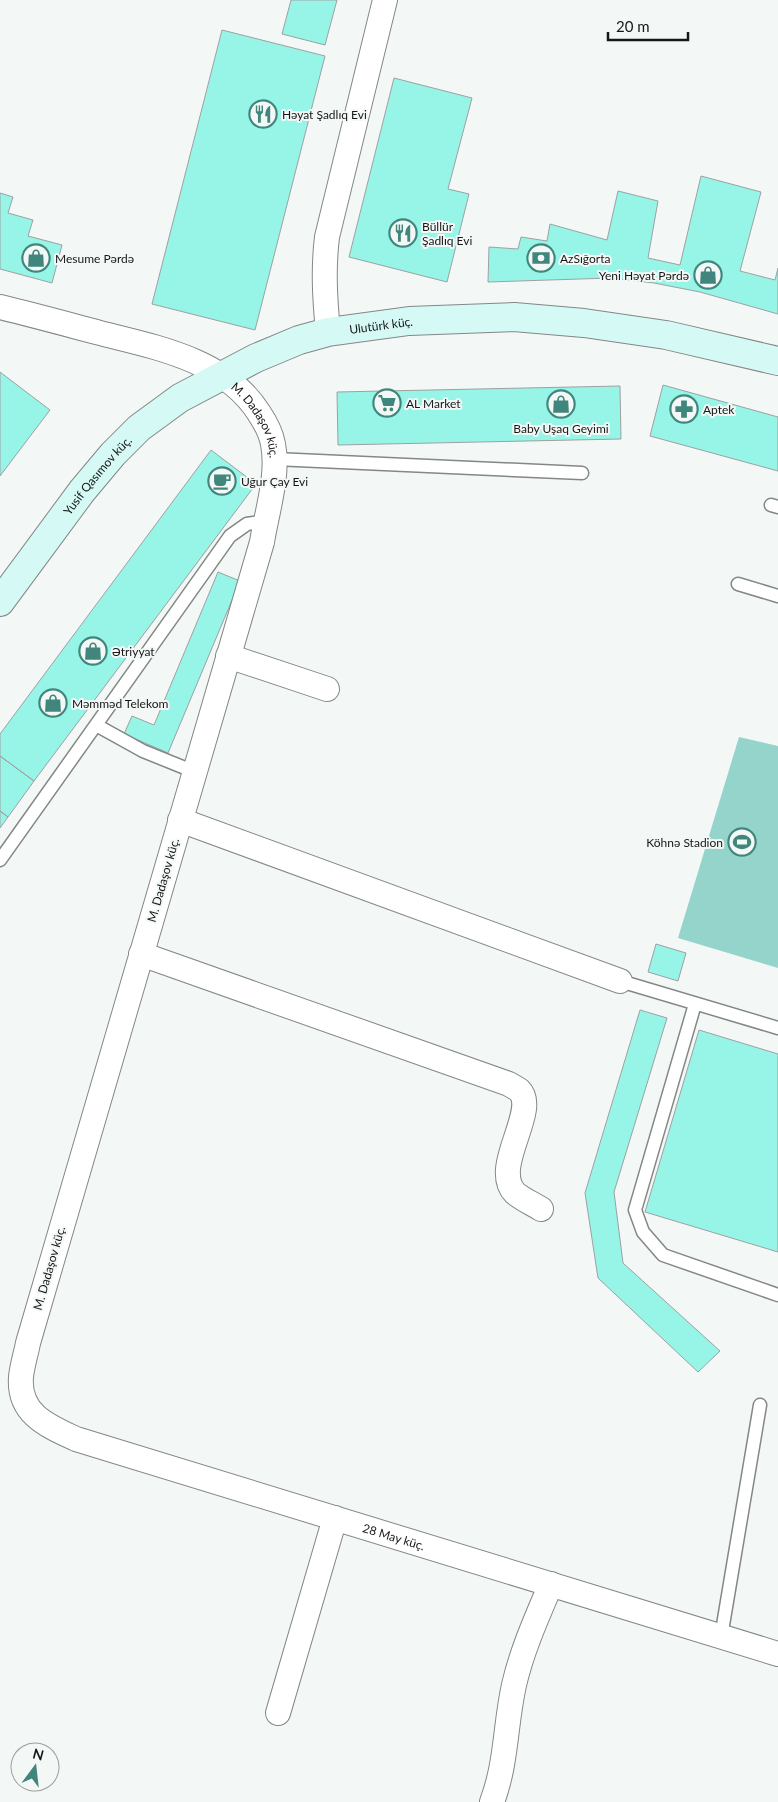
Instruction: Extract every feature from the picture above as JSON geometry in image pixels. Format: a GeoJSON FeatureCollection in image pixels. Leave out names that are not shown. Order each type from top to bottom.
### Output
{"type":"FeatureCollection","features":[{"type":"Feature","properties":{"kind":"street"},"geometry":{"type":"LineString","coordinates":[[328,332],[324,288],[324,261],[327,237],[386,0]]}},
{"type":"Feature","properties":{"kind":"street"},"geometry":{"type":"LineString","coordinates":[[0,306],[152,346],[206,366],[221,376]]}},
{"type":"Feature","properties":{"kind":"street","name":"Ulutürk küç."},"geometry":{"type":"LineString","coordinates":[[221,376],[256,358],[299,340],[328,332],[409,321],[514,317],[584,323],[666,335],[778,360]]}},
{"type":"Feature","properties":{"kind":"street","name":"M. Dadaşov küç."},"geometry":{"type":"LineString","coordinates":[[23,1398],[21,1378],[28,1343],[262,542],[275,459],[273,442],[267,425],[253,403],[240,390],[221,376]]}},
{"type":"Feature","properties":{"kind":"street","name":"Yusif Qasımov küç."},"geometry":{"type":"LineString","coordinates":[[0,602],[82,491],[113,454],[139,428],[180,398],[221,376]]}},
{"type":"Feature","properties":{"kind":"street"},"geometry":{"type":"LineString","coordinates":[[228,656],[327,689]]}},
{"type":"Feature","properties":{"kind":"street"},"geometry":{"type":"LineString","coordinates":[[180,820],[620,981]]}},
{"type":"Feature","properties":{"kind":"street"},"geometry":{"type":"LineString","coordinates":[[141,954],[509,1084],[520,1090],[524,1099],[523,1115],[508,1167],[508,1181],[515,1193],[541,1209]]}},
{"type":"Feature","properties":{"kind":"street","name":"28 May küç."},"geometry":{"type":"LineString","coordinates":[[23,1398],[32,1414],[48,1426],[76,1439],[778,1654]]}},
{"type":"Feature","properties":{"kind":"street"},"geometry":{"type":"LineString","coordinates":[[278,1713],[335,1518]]}},
{"type":"Feature","properties":{"kind":"street"},"geometry":{"type":"LineString","coordinates":[[492,1802],[505,1756],[516,1679],[522,1656],[551,1584]]}},
{"type":"Feature","properties":{"kind":"lane"},"geometry":{"type":"LineString","coordinates":[[275,459],[582,472]]}},
{"type":"Feature","properties":{"kind":"lane"},"geometry":{"type":"LineString","coordinates":[[0,860],[230,536],[247,524],[265,521]]}},
{"type":"Feature","properties":{"kind":"lane"},"geometry":{"type":"LineString","coordinates":[[738,584],[778,596]]}},
{"type":"Feature","properties":{"kind":"lane"},"geometry":{"type":"LineString","coordinates":[[96,725],[143,751],[195,772]]}},
{"type":"Feature","properties":{"kind":"lane"},"geometry":{"type":"LineString","coordinates":[[620,981],[778,1028]]}},
{"type":"Feature","properties":{"kind":"lane"},"geometry":{"type":"LineString","coordinates":[[695,1004],[635,1210],[643,1232],[663,1255],[778,1296]]}},
{"type":"Feature","properties":{"kind":"lane"},"geometry":{"type":"LineString","coordinates":[[721,1636],[760,1405]]}},
{"type":"Feature","properties":{"kind":"green space","name":"Köhnə Stadion"},"geometry":{"type":"Polygon","coordinates":[[[739,737],[778,746],[778,968],[678,938],[739,737]]]}},
{"type":"Feature","properties":{"kind":"building"},"geometry":{"type":"Polygon","coordinates":[[[291,0],[337,0],[325,45],[282,34],[291,0]]]}},
{"type":"Feature","properties":{"kind":"building"},"geometry":{"type":"Polygon","coordinates":[[[222,30],[325,56],[255,330],[152,304],[222,30]]]}},
{"type":"Feature","properties":{"kind":"building"},"geometry":{"type":"Polygon","coordinates":[[[394,78],[472,98],[448,189],[469,194],[447,282],[349,257],[394,78]]]}},
{"type":"Feature","properties":{"kind":"building"},"geometry":{"type":"Polygon","coordinates":[[[701,176],[761,192],[740,271],[775,280],[778,268],[778,314],[700,292],[654,283],[611,278],[488,282],[489,247],[518,249],[521,237],[547,241],[550,224],[607,240],[618,191],[658,201],[648,258],[680,265],[701,176]]]}},
{"type":"Feature","properties":{"kind":"building"},"geometry":{"type":"Polygon","coordinates":[[[0,193],[13,197],[8,213],[33,220],[28,236],[62,245],[52,283],[0,269],[0,193]]]}},
{"type":"Feature","properties":{"kind":"building"},"geometry":{"type":"Polygon","coordinates":[[[0,372],[50,410],[0,476],[0,372]]]}},
{"type":"Feature","properties":{"kind":"building"},"geometry":{"type":"Polygon","coordinates":[[[663,385],[778,417],[778,471],[650,436],[663,385]]]}},
{"type":"Feature","properties":{"kind":"building"},"geometry":{"type":"Polygon","coordinates":[[[620,386],[621,439],[338,445],[337,392],[620,386]]]}},
{"type":"Feature","properties":{"kind":"building"},"geometry":{"type":"Polygon","coordinates":[[[211,450],[256,484],[34,781],[0,756],[0,734],[211,450]]]}},
{"type":"Feature","properties":{"kind":"building"},"geometry":{"type":"Polygon","coordinates":[[[218,572],[240,581],[168,753],[124,734],[132,716],[154,725],[218,572]]]}},
{"type":"Feature","properties":{"kind":"building"},"geometry":{"type":"Polygon","coordinates":[[[0,756],[34,781],[8,817],[0,811],[0,756]]]}},
{"type":"Feature","properties":{"kind":"building"},"geometry":{"type":"Polygon","coordinates":[[[0,811],[8,817],[0,828],[0,811]]]}},
{"type":"Feature","properties":{"kind":"building"},"geometry":{"type":"Polygon","coordinates":[[[656,944],[686,953],[678,981],[648,972],[656,944]]]}},
{"type":"Feature","properties":{"kind":"building"},"geometry":{"type":"Polygon","coordinates":[[[640,1010],[667,1018],[614,1192],[623,1263],[720,1351],[698,1372],[598,1278],[585,1193],[640,1010]]]}},
{"type":"Feature","properties":{"kind":"building"},"geometry":{"type":"Polygon","coordinates":[[[699,1030],[778,1054],[778,1252],[645,1212],[699,1030]]]}},
{"type":"Feature","properties":{"kind":"place","name":"Həyat Şadlıq Evi"},"geometry":{"type":"Point","coordinates":[263,114]}},
{"type":"Feature","properties":{"kind":"place","name":"Büllür Şadlıq Evi"},"geometry":{"type":"Point","coordinates":[403,233]}},
{"type":"Feature","properties":{"kind":"place","name":"Mesume Pərdə"},"geometry":{"type":"Point","coordinates":[36,258]}},
{"type":"Feature","properties":{"kind":"place","name":"AzSığorta"},"geometry":{"type":"Point","coordinates":[541,258]}},
{"type":"Feature","properties":{"kind":"place","name":"Yeni Həyat Pərdə"},"geometry":{"type":"Point","coordinates":[708,275]}},
{"type":"Feature","properties":{"kind":"place","name":"AL Market"},"geometry":{"type":"Point","coordinates":[387,403]}},
{"type":"Feature","properties":{"kind":"place","name":"Baby Uşaq Geyimi"},"geometry":{"type":"Point","coordinates":[561,404]}},
{"type":"Feature","properties":{"kind":"place","name":"Aptek"},"geometry":{"type":"Point","coordinates":[684,409]}},
{"type":"Feature","properties":{"kind":"place","name":"Uğur Çay Evi"},"geometry":{"type":"Point","coordinates":[222,481]}},
{"type":"Feature","properties":{"kind":"place","name":"Ətriyyat"},"geometry":{"type":"Point","coordinates":[93,651]}},
{"type":"Feature","properties":{"kind":"place","name":"Məmməd Telekom"},"geometry":{"type":"Point","coordinates":[53,703]}},
{"type":"Feature","properties":{"kind":"place","name":"Köhnə Stadion"},"geometry":{"type":"Point","coordinates":[742,842]}}]}
